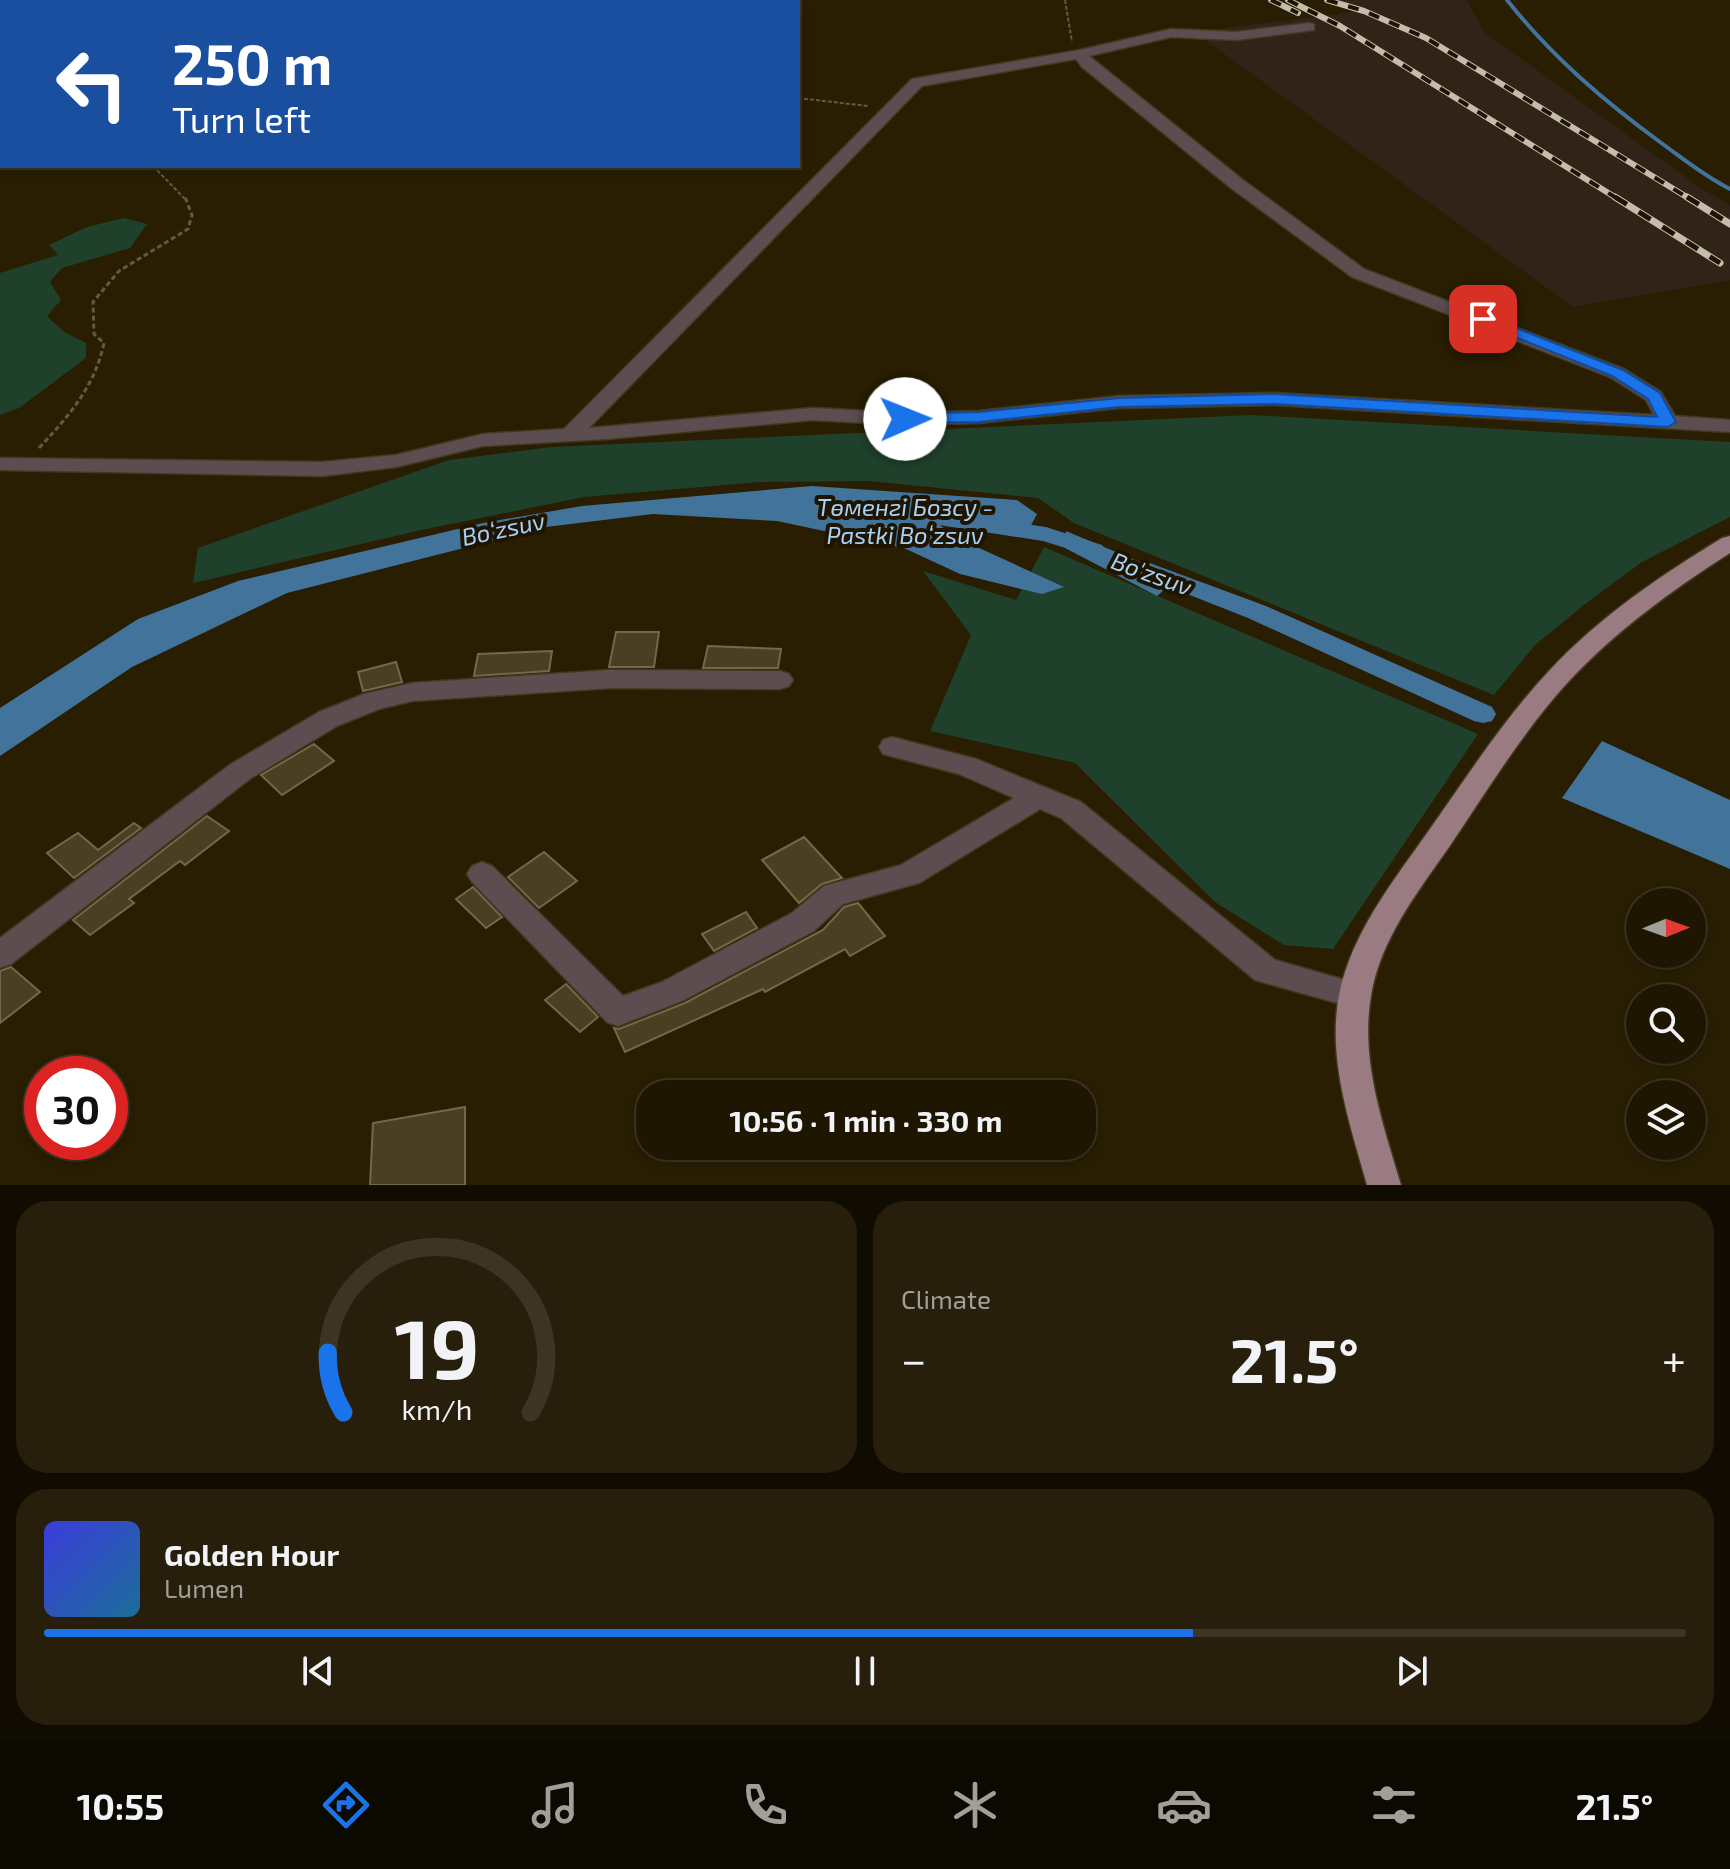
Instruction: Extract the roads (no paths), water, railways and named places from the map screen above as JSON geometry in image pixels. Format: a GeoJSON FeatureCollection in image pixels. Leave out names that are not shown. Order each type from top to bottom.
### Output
{"type":"FeatureCollection","features":[{"type":"Feature","properties":{"kind":"main road"},"geometry":{"type":"LineString","coordinates":[[1384,1185],[1356,1079],[1352,1035],[1355,995],[1369,951],[1401,893],[1540,698],[1637,607],[1730,543]]}},
{"type":"Feature","properties":{"kind":"street"},"geometry":{"type":"LineString","coordinates":[[570,435],[917,82],[1080,54],[1171,33],[1236,36],[1309,27]]}},
{"type":"Feature","properties":{"kind":"street"},"geometry":{"type":"LineString","coordinates":[[1080,54],[1087,64],[1237,184],[1358,273],[1617,373],[1654,396],[1668,422]]}},
{"type":"Feature","properties":{"kind":"street"},"geometry":{"type":"LineString","coordinates":[[0,464],[268,470],[396,461],[483,440],[813,414],[905,419],[979,417],[1119,402],[1275,399],[1730,426]]}},
{"type":"Feature","properties":{"kind":"street"},"geometry":{"type":"LineString","coordinates":[[0,955],[241,771],[328,719],[373,701],[412,692],[611,679],[780,680]]}},
{"type":"Feature","properties":{"kind":"street"},"geometry":{"type":"LineString","coordinates":[[892,747],[966,766],[1071,810],[1266,971],[1355,995]]}},
{"type":"Feature","properties":{"kind":"street"},"geometry":{"type":"LineString","coordinates":[[482,874],[618,1012],[673,991],[803,922],[834,894],[909,875],[1041,795]]}},
{"type":"Feature","properties":{"kind":"water","name":"Төменгі Бозсу - Pastki Boʻzsuv"},"geometry":{"type":"Polygon","coordinates":[[[812,486],[1017,500],[1037,514],[1028,531],[949,515],[940,525],[953,536],[1064,587],[1042,594],[960,574],[904,548],[777,521],[653,514],[546,527],[287,593],[132,667],[0,756],[0,708],[138,619],[238,581],[483,523],[582,506],[812,486]]]}},
{"type":"Feature","properties":{"kind":"water"},"geometry":{"type":"Polygon","coordinates":[[[1066,531],[1178,578],[1157,596],[1065,548],[1066,531]]]}},
{"type":"Feature","properties":{"kind":"water"},"geometry":{"type":"Polygon","coordinates":[[[1602,741],[1730,800],[1730,869],[1562,798],[1602,741]]]}},
{"type":"Feature","properties":{"kind":"waterway"},"geometry":{"type":"LineString","coordinates":[[1507,0],[1542,41],[1600,95],[1688,163],[1730,189]]}},
{"type":"Feature","properties":{"kind":"waterway","name":"Bo'zsuv"},"geometry":{"type":"LineString","coordinates":[[915,515],[1046,534],[1094,550]]}},
{"type":"Feature","properties":{"kind":"waterway","name":"Bo'zsuv"},"geometry":{"type":"LineString","coordinates":[[1147,570],[1257,612],[1483,714]]}},
{"type":"Feature","properties":{"kind":"railway"},"geometry":{"type":"LineString","coordinates":[[1271,0],[1298,13]]}},
{"type":"Feature","properties":{"kind":"railway"},"geometry":{"type":"LineString","coordinates":[[1288,0],[1340,26],[1618,199]]}},
{"type":"Feature","properties":{"kind":"railway"},"geometry":{"type":"LineString","coordinates":[[1327,0],[1364,11],[1426,38],[1690,199]]}},
{"type":"Feature","properties":{"kind":"railway"},"geometry":{"type":"LineString","coordinates":[[1615,197],[1720,263]]}},
{"type":"Feature","properties":{"kind":"railway"},"geometry":{"type":"LineString","coordinates":[[1687,197],[1730,224]]}},
{"type":"Feature","properties":{"kind":"water label","name":"Boʻzsuv"},"geometry":{"type":"Point","coordinates":[503,528]}}]}
